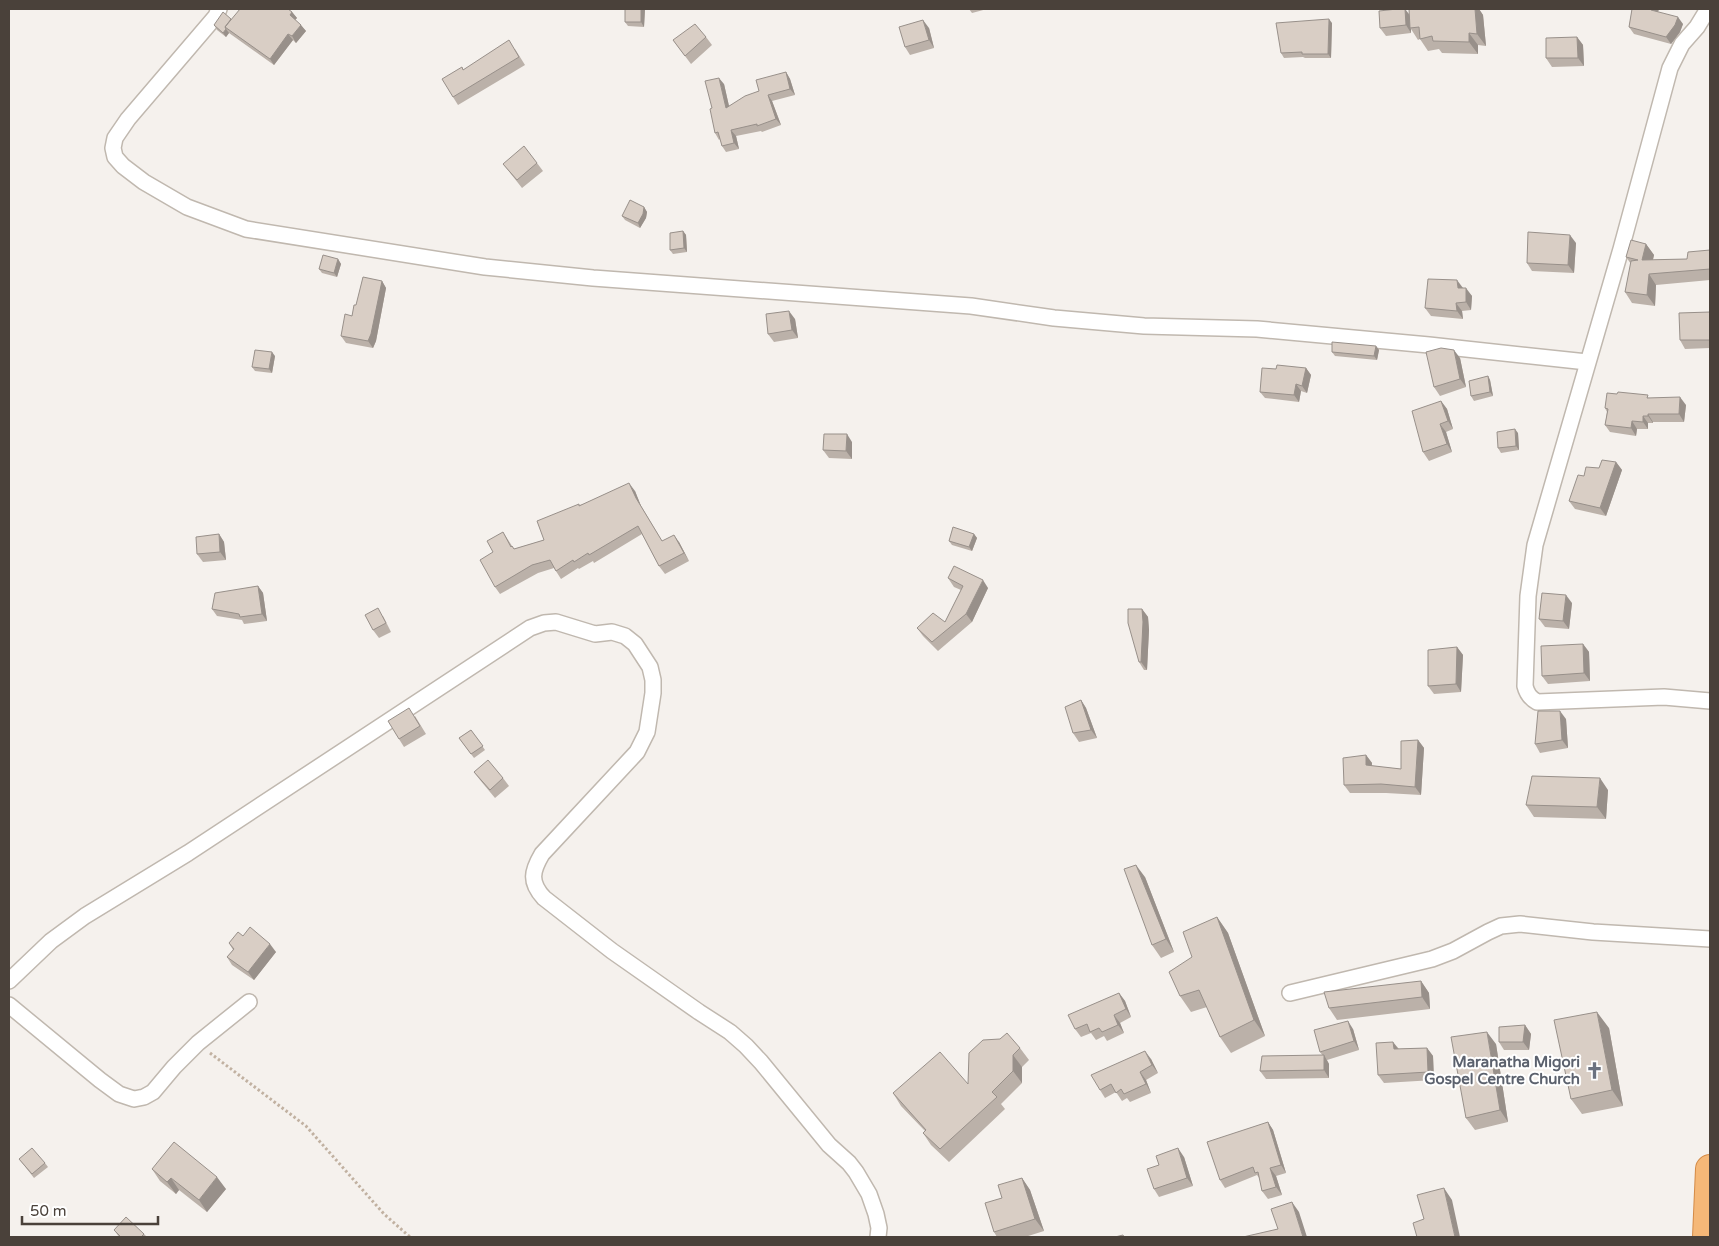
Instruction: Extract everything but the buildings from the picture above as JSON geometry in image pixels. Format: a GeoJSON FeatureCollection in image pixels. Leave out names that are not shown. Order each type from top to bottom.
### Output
{"type":"FeatureCollection","features":[{"type":"Feature","properties":{"kind":"highway"},"geometry":{"type":"LineString","coordinates":[[1707,1237],[1710,1169]]}},
{"type":"Feature","properties":{"kind":"street"},"geometry":{"type":"LineString","coordinates":[[219,9],[216,16],[128,119],[115,138],[112,148],[115,157],[123,166],[144,182],[187,207],[246,229],[485,267],[584,277],[970,306],[1054,318],[1144,326],[1257,329],[1587,362]]}},
{"type":"Feature","properties":{"kind":"street"},"geometry":{"type":"LineString","coordinates":[[1708,9],[1697,27],[1682,44],[1670,68],[1621,249],[1540,528],[1531,568],[1526,632],[1525,686],[1531,699],[1537,702],[1664,697],[1710,701]]}},
{"type":"Feature","properties":{"kind":"street"},"geometry":{"type":"LineString","coordinates":[[9,981],[51,941],[85,916],[188,853],[530,628],[544,623],[556,622],[595,634],[612,632],[625,636],[635,644],[650,667],[653,680],[647,732],[637,752],[542,854],[534,873],[534,882],[544,898],[612,951],[698,1012],[730,1032],[751,1051],[829,1144],[856,1172],[870,1194],[879,1228],[878,1237]]}},
{"type":"Feature","properties":{"kind":"street"},"geometry":{"type":"LineString","coordinates":[[1290,993],[1432,959],[1453,951],[1502,926],[1520,924],[1594,932],[1710,939]]}},
{"type":"Feature","properties":{"kind":"street"},"geometry":{"type":"LineString","coordinates":[[9,1005],[100,1080],[119,1094],[134,1098],[144,1097],[153,1092],[198,1043],[248,1002]]}},
{"type":"Feature","properties":{"kind":"path"},"geometry":{"type":"LineString","coordinates":[[198,1043],[306,1126],[384,1214],[410,1237]]}},
{"type":"Feature","properties":{"kind":"place","name":"Maranatha Migori Gospel Centre Church"},"geometry":{"type":"Point","coordinates":[1594,1071]}}]}
